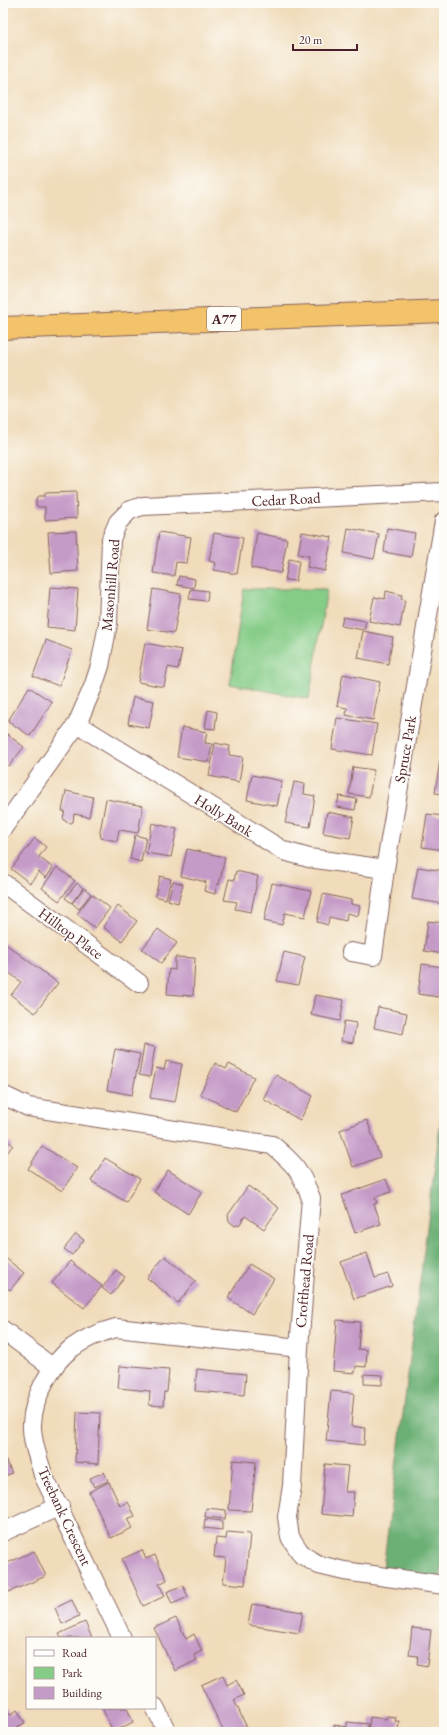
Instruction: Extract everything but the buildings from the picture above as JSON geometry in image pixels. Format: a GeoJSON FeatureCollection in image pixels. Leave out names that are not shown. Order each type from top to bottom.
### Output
{"type":"FeatureCollection","features":[{"type":"Feature","properties":{"kind":"highway","name":"A77"},"geometry":{"type":"LineString","coordinates":[[3,328],[444,311]]}},
{"type":"Feature","properties":{"kind":"street","name":"Cedar Road"},"geometry":{"type":"LineString","coordinates":[[130,510],[150,506],[444,492]]}},
{"type":"Feature","properties":{"kind":"street","name":"Masonhill Road"},"geometry":{"type":"LineString","coordinates":[[3,828],[9,806],[77,724],[93,687],[100,666],[108,624],[111,538],[118,522],[130,510]]}},
{"type":"Feature","properties":{"kind":"street","name":"Spruce Park"},"geometry":{"type":"LineString","coordinates":[[351,952],[373,956],[385,869],[444,521]]}},
{"type":"Feature","properties":{"kind":"street","name":"Holly Bank"},"geometry":{"type":"LineString","coordinates":[[77,724],[284,851],[309,858],[385,869]]}},
{"type":"Feature","properties":{"kind":"street","name":"Hilltop Place"},"geometry":{"type":"LineString","coordinates":[[3,884],[139,983]]}},
{"type":"Feature","properties":{"kind":"street","name":"Crofthead Road"},"geometry":{"type":"LineString","coordinates":[[3,1095],[28,1107],[272,1145],[289,1159],[302,1174],[311,1198],[299,1348],[292,1486],[287,1517],[290,1537],[302,1555],[320,1565],[344,1571],[444,1586]]}},
{"type":"Feature","properties":{"kind":"street","name":"Treebank Crescent"},"geometry":{"type":"LineString","coordinates":[[122,1637],[60,1506],[43,1475],[35,1447],[32,1424],[39,1394],[53,1368],[71,1348],[96,1334],[116,1328],[299,1348]]}},
{"type":"Feature","properties":{"kind":"street"},"geometry":{"type":"LineString","coordinates":[[3,1330],[53,1368]]}},
{"type":"Feature","properties":{"kind":"street"},"geometry":{"type":"LineString","coordinates":[[3,1532],[60,1506]]}},
{"type":"Feature","properties":{"kind":"street"},"geometry":{"type":"LineString","coordinates":[[156,1709],[167,1732]]}},
{"type":"Feature","properties":{"kind":"green space"},"geometry":{"type":"Polygon","coordinates":[[[244,589],[327,589],[309,699],[230,684],[244,589]]]}},
{"type":"Feature","properties":{"kind":"green space"},"geometry":{"type":"Polygon","coordinates":[[[444,1096],[444,1558],[439,1585],[382,1576],[444,1096]]]}}]}
